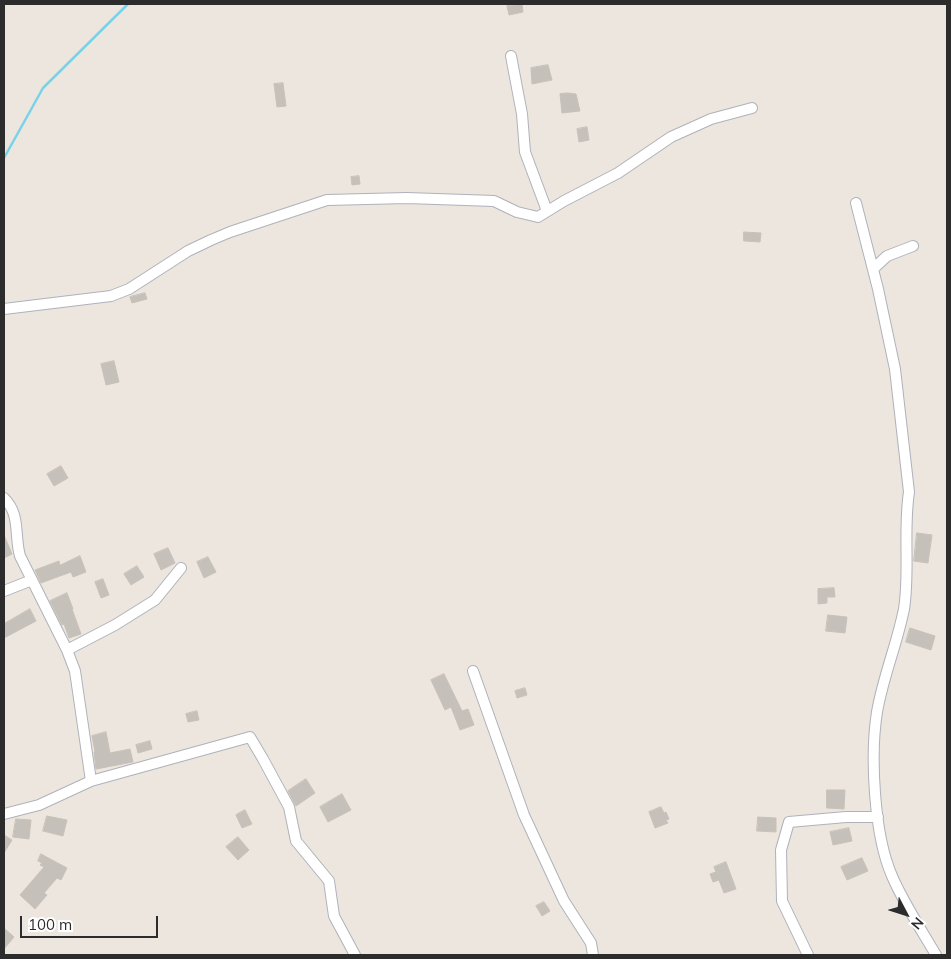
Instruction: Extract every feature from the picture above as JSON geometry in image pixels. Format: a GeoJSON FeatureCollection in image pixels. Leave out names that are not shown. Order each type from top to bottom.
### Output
{"type":"FeatureCollection","features":[{"type":"Feature","properties":{"kind":"street"},"geometry":{"type":"LineString","coordinates":[[511,56],[522,114],[525,152],[547,211]]}},
{"type":"Feature","properties":{"kind":"street"},"geometry":{"type":"LineString","coordinates":[[4,309],[111,296],[129,288],[188,251],[211,240],[327,200],[407,198],[494,201],[517,212],[538,217],[618,173],[671,137],[711,119],[752,108]]}},
{"type":"Feature","properties":{"kind":"street"},"geometry":{"type":"LineString","coordinates":[[856,204],[873,269],[895,369],[909,492],[906,509],[907,561],[904,607],[877,712],[875,730],[874,749],[878,817],[886,858],[892,877],[936,955]]}},
{"type":"Feature","properties":{"kind":"street"},"geometry":{"type":"LineString","coordinates":[[873,269],[887,256],[913,246]]}},
{"type":"Feature","properties":{"kind":"street"},"geometry":{"type":"LineString","coordinates":[[4,498],[16,519],[16,543],[20,556],[67,650],[75,671],[91,781]]}},
{"type":"Feature","properties":{"kind":"street"},"geometry":{"type":"LineString","coordinates":[[67,650],[115,625],[155,600],[182,568]]}},
{"type":"Feature","properties":{"kind":"street"},"geometry":{"type":"LineString","coordinates":[[4,591],[32,580]]}},
{"type":"Feature","properties":{"kind":"street"},"geometry":{"type":"LineString","coordinates":[[473,671],[524,815],[564,901],[591,943],[593,955]]}},
{"type":"Feature","properties":{"kind":"street"},"geometry":{"type":"LineString","coordinates":[[4,814],[39,805],[91,781],[250,737],[288,807],[296,841],[329,881],[334,916],[355,955]]}},
{"type":"Feature","properties":{"kind":"street"},"geometry":{"type":"LineString","coordinates":[[808,955],[782,901],[781,850],[789,822],[846,817],[878,817]]}},
{"type":"Feature","properties":{"kind":"building"},"geometry":{"type":"Polygon","coordinates":[[[522,4],[523,12],[509,15],[507,6],[522,4]]]}},
{"type":"Feature","properties":{"kind":"building"},"geometry":{"type":"Polygon","coordinates":[[[548,65],[552,80],[532,84],[531,68],[548,65]]]}},
{"type":"Feature","properties":{"kind":"building"},"geometry":{"type":"Polygon","coordinates":[[[283,83],[286,106],[277,107],[274,84],[283,83]]]}},
{"type":"Feature","properties":{"kind":"building"},"geometry":{"type":"Polygon","coordinates":[[[560,94],[576,94],[580,111],[562,113],[560,94]]]}},
{"type":"Feature","properties":{"kind":"building"},"geometry":{"type":"Polygon","coordinates":[[[587,127],[589,140],[579,142],[577,129],[587,127]]]}},
{"type":"Feature","properties":{"kind":"building"},"geometry":{"type":"Polygon","coordinates":[[[359,176],[360,184],[352,185],[351,177],[359,176]]]}},
{"type":"Feature","properties":{"kind":"building"},"geometry":{"type":"Polygon","coordinates":[[[744,232],[761,233],[760,242],[744,241],[744,232]]]}},
{"type":"Feature","properties":{"kind":"building"},"geometry":{"type":"Polygon","coordinates":[[[145,293],[147,299],[132,303],[130,297],[145,293]]]}},
{"type":"Feature","properties":{"kind":"building"},"geometry":{"type":"Polygon","coordinates":[[[114,361],[119,382],[106,385],[101,364],[114,361]]]}},
{"type":"Feature","properties":{"kind":"building"},"geometry":{"type":"Polygon","coordinates":[[[61,466],[68,478],[54,486],[47,474],[61,466]]]}},
{"type":"Feature","properties":{"kind":"building"},"geometry":{"type":"Polygon","coordinates":[[[917,533],[932,535],[928,563],[914,561],[917,533]]]}},
{"type":"Feature","properties":{"kind":"building"},"geometry":{"type":"Polygon","coordinates":[[[4,535],[12,554],[4,558],[4,535]]]}},
{"type":"Feature","properties":{"kind":"building"},"geometry":{"type":"Polygon","coordinates":[[[168,548],[175,563],[161,570],[154,554],[168,548]]]}},
{"type":"Feature","properties":{"kind":"building"},"geometry":{"type":"Polygon","coordinates":[[[80,556],[86,572],[73,577],[71,572],[41,583],[35,570],[59,561],[60,565],[80,556]]]}},
{"type":"Feature","properties":{"kind":"building"},"geometry":{"type":"Polygon","coordinates":[[[208,557],[216,572],[204,578],[197,562],[208,557]]]}},
{"type":"Feature","properties":{"kind":"building"},"geometry":{"type":"Polygon","coordinates":[[[137,566],[144,577],[131,585],[124,574],[137,566]]]}},
{"type":"Feature","properties":{"kind":"building"},"geometry":{"type":"Polygon","coordinates":[[[103,579],[109,595],[101,598],[95,582],[103,579]]]}},
{"type":"Feature","properties":{"kind":"building"},"geometry":{"type":"Polygon","coordinates":[[[834,588],[835,597],[827,597],[827,603],[818,604],[818,589],[834,588]]]}},
{"type":"Feature","properties":{"kind":"building"},"geometry":{"type":"Polygon","coordinates":[[[67,593],[81,634],[69,638],[64,624],[62,625],[50,601],[67,593]]]}},
{"type":"Feature","properties":{"kind":"building"},"geometry":{"type":"Polygon","coordinates":[[[30,609],[36,621],[4,638],[4,624],[30,609]]]}},
{"type":"Feature","properties":{"kind":"building"},"geometry":{"type":"Polygon","coordinates":[[[828,615],[847,617],[845,633],[826,631],[828,615]]]}},
{"type":"Feature","properties":{"kind":"building"},"geometry":{"type":"Polygon","coordinates":[[[910,628],[935,636],[931,650],[906,642],[910,628]]]}},
{"type":"Feature","properties":{"kind":"building"},"geometry":{"type":"Polygon","coordinates":[[[444,674],[462,711],[468,709],[474,725],[460,730],[451,707],[445,710],[431,680],[444,674]]]}},
{"type":"Feature","properties":{"kind":"building"},"geometry":{"type":"Polygon","coordinates":[[[525,688],[527,695],[517,698],[515,691],[525,688]]]}},
{"type":"Feature","properties":{"kind":"building"},"geometry":{"type":"Polygon","coordinates":[[[197,711],[199,720],[188,722],[186,714],[197,711]]]}},
{"type":"Feature","properties":{"kind":"building"},"geometry":{"type":"Polygon","coordinates":[[[106,732],[110,753],[130,749],[133,762],[96,769],[92,736],[106,732]]]}},
{"type":"Feature","properties":{"kind":"building"},"geometry":{"type":"Polygon","coordinates":[[[150,741],[152,749],[138,753],[136,745],[150,741]]]}},
{"type":"Feature","properties":{"kind":"building"},"geometry":{"type":"Polygon","coordinates":[[[306,779],[315,793],[296,806],[288,791],[306,779]]]}},
{"type":"Feature","properties":{"kind":"building"},"geometry":{"type":"Polygon","coordinates":[[[827,790],[845,790],[844,809],[827,808],[827,790]]]}},
{"type":"Feature","properties":{"kind":"building"},"geometry":{"type":"Polygon","coordinates":[[[342,794],[351,810],[328,822],[320,807],[342,794]]]}},
{"type":"Feature","properties":{"kind":"building"},"geometry":{"type":"Polygon","coordinates":[[[661,807],[664,813],[666,812],[669,819],[666,820],[668,823],[655,828],[649,812],[661,807]]]}},
{"type":"Feature","properties":{"kind":"building"},"geometry":{"type":"Polygon","coordinates":[[[245,810],[252,824],[242,828],[236,815],[245,810]]]}},
{"type":"Feature","properties":{"kind":"building"},"geometry":{"type":"Polygon","coordinates":[[[47,816],[67,820],[63,836],[43,831],[47,816]]]}},
{"type":"Feature","properties":{"kind":"building"},"geometry":{"type":"Polygon","coordinates":[[[758,817],[776,818],[776,832],[757,831],[758,817]]]}},
{"type":"Feature","properties":{"kind":"building"},"geometry":{"type":"Polygon","coordinates":[[[16,819],[31,820],[29,839],[13,837],[16,819]]]}},
{"type":"Feature","properties":{"kind":"building"},"geometry":{"type":"Polygon","coordinates":[[[849,828],[852,841],[833,845],[830,832],[849,828]]]}},
{"type":"Feature","properties":{"kind":"building"},"geometry":{"type":"Polygon","coordinates":[[[4,835],[12,840],[4,853],[4,835]]]}},
{"type":"Feature","properties":{"kind":"building"},"geometry":{"type":"Polygon","coordinates":[[[238,837],[249,850],[238,860],[226,847],[238,837]]]}},
{"type":"Feature","properties":{"kind":"building"},"geometry":{"type":"Polygon","coordinates":[[[41,854],[67,868],[61,880],[57,878],[44,893],[47,895],[35,909],[20,895],[44,867],[38,861],[41,854]]]}},
{"type":"Feature","properties":{"kind":"building"},"geometry":{"type":"Polygon","coordinates":[[[862,858],[868,871],[847,880],[841,867],[862,858]]]}},
{"type":"Feature","properties":{"kind":"building"},"geometry":{"type":"Polygon","coordinates":[[[726,862],[736,889],[724,893],[719,880],[713,882],[710,874],[716,872],[714,867],[726,862]]]}},
{"type":"Feature","properties":{"kind":"building"},"geometry":{"type":"Polygon","coordinates":[[[544,902],[550,911],[542,916],[536,906],[544,902]]]}},
{"type":"Feature","properties":{"kind":"building"},"geometry":{"type":"Polygon","coordinates":[[[4,928],[14,937],[4,949],[4,928]]]}},
{"type":"Feature","properties":{"kind":"waterway"},"geometry":{"type":"LineString","coordinates":[[4,158],[43,88],[128,4]]}}]}
